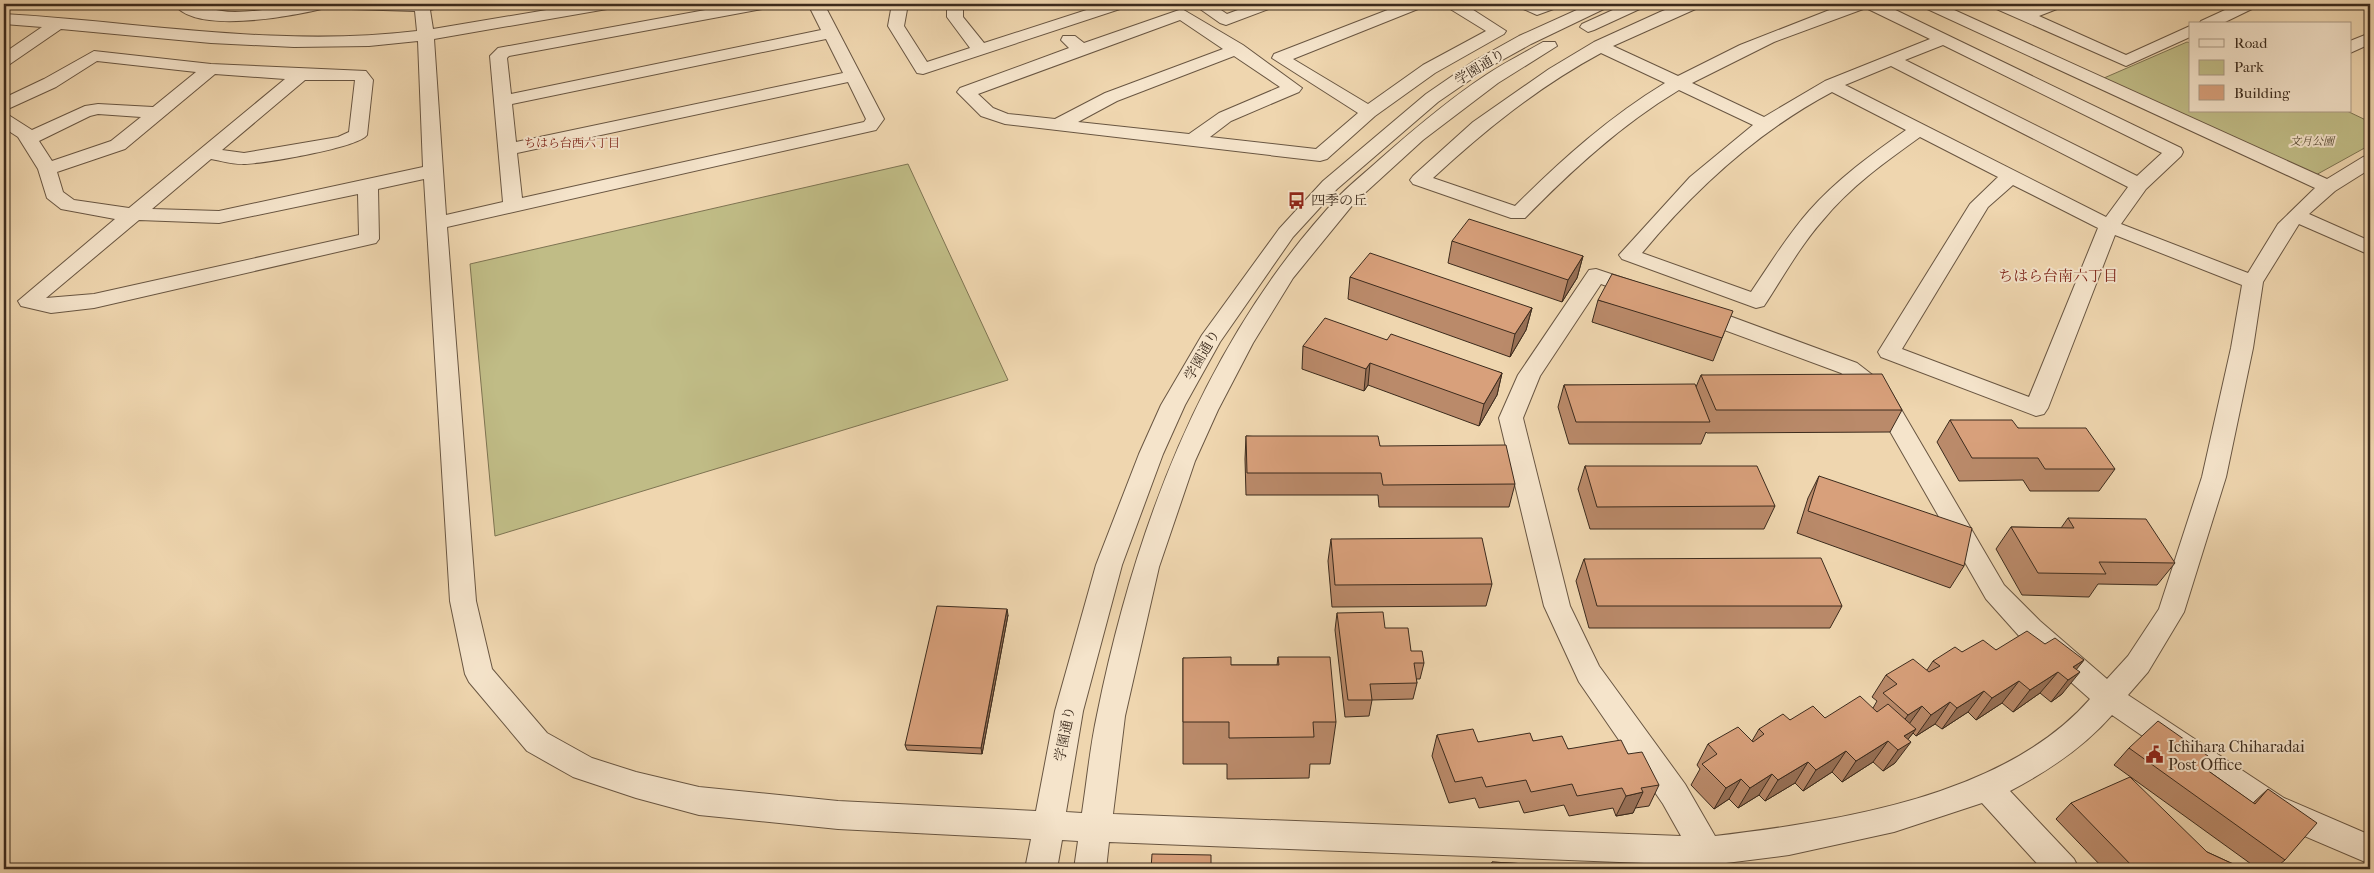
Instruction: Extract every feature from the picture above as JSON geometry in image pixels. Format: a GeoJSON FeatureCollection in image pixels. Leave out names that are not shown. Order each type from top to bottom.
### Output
{"type":"FeatureCollection","features":[{"type":"Feature","properties":{"kind":"street"},"geometry":{"type":"LineString","coordinates":[[182,4],[210,16],[252,16],[324,4]]}},
{"type":"Feature","properties":{"kind":"street"},"geometry":{"type":"LineString","coordinates":[[351,4],[428,6],[426,37],[433,170],[463,600],[479,674],[537,742],[584,768],[636,786],[699,801],[838,815],[1709,860],[1894,818],[1988,788],[2038,760],[2087,723],[2138,664],[2171,612],[2214,477],[2242,348],[2253,282],[2285,228],[2296,215],[2328,187],[2367,166]]}},
{"type":"Feature","properties":{"kind":"street"},"geometry":{"type":"LineString","coordinates":[[4,19],[292,42],[335,42],[426,37],[607,4]]}},
{"type":"Feature","properties":{"kind":"street"},"geometry":{"type":"LineString","coordinates":[[514,207],[498,56],[504,52],[762,4]]}},
{"type":"Feature","properties":{"kind":"street"},"geometry":{"type":"LineString","coordinates":[[437,223],[870,126],[875,119],[816,4]]}},
{"type":"Feature","properties":{"kind":"street"},"geometry":{"type":"LineString","coordinates":[[900,4],[896,26],[923,69],[1120,4]]}},
{"type":"Feature","properties":{"kind":"street"},"geometry":{"type":"LineString","coordinates":[[972,4],[955,7],[955,17],[981,51]]}},
{"type":"Feature","properties":{"kind":"street"},"geometry":{"type":"LineString","coordinates":[[1201,4],[1226,20],[1268,4]]}},
{"type":"Feature","properties":{"kind":"street"},"geometry":{"type":"LineString","coordinates":[[1369,112],[1280,58],[1417,4]]}},
{"type":"Feature","properties":{"kind":"street"},"geometry":{"type":"LineString","coordinates":[[1192,140],[1225,117],[1293,88],[1182,14],[966,92],[987,112],[1006,119],[1320,155],[1369,112],[1429,69],[1498,31],[1453,4]]}},
{"type":"Feature","properties":{"kind":"street"},"geometry":{"type":"LineString","coordinates":[[1525,4],[1537,10],[1553,4]]}},
{"type":"Feature","properties":{"kind":"street","name":"学園通り"},"geometry":{"type":"LineString","coordinates":[[1041,869],[1069,711],[1108,565],[1151,454],[1173,405],[1210,340],[1286,233],[1330,185],[1388,135],[1432,98],[1480,65],[1525,40],[1602,4]]}},
{"type":"Feature","properties":{"kind":"street","name":"学園通り"},"geometry":{"type":"LineString","coordinates":[[1090,869],[1111,716],[1146,567],[1183,461],[1206,410],[1242,342],[1285,275],[1348,198],[1417,136],[1492,79],[1532,55],[1638,4]]}},
{"type":"Feature","properties":{"kind":"street"},"geometry":{"type":"LineString","coordinates":[[1694,4],[1600,46],[1517,98],[1478,127],[1420,180],[1518,214],[1552,179],[1590,147],[1619,124],[1678,83],[1777,36],[1861,4]]}},
{"type":"Feature","properties":{"kind":"street"},"geometry":{"type":"LineString","coordinates":[[1871,4],[2174,152],[2139,185],[2109,226],[2036,408],[1890,352],[1980,204],[2010,177]]}},
{"type":"Feature","properties":{"kind":"street"},"geometry":{"type":"LineString","coordinates":[[1929,4],[2328,187]]}},
{"type":"Feature","properties":{"kind":"street"},"geometry":{"type":"LineString","coordinates":[[1998,4],[2126,61],[2188,35]]}},
{"type":"Feature","properties":{"kind":"street"},"geometry":{"type":"LineString","coordinates":[[2026,16],[2056,4]]}},
{"type":"Feature","properties":{"kind":"street"},"geometry":{"type":"LineString","coordinates":[[2211,22],[2250,4]]}},
{"type":"Feature","properties":{"kind":"street"},"geometry":{"type":"LineString","coordinates":[[4,60],[58,23]]}},
{"type":"Feature","properties":{"kind":"street"},"geometry":{"type":"LineString","coordinates":[[1052,27],[1082,49]]}},
{"type":"Feature","properties":{"kind":"street"},"geometry":{"type":"LineString","coordinates":[[503,100],[832,33]]}},
{"type":"Feature","properties":{"kind":"street"},"geometry":{"type":"LineString","coordinates":[[2352,47],[2370,38]]}},
{"type":"Feature","properties":{"kind":"street"},"geometry":{"type":"LineString","coordinates":[[1918,130],[1859,174],[1824,205],[1792,247],[1756,301],[1629,255],[1667,208],[1715,164],[1765,124],[1831,86],[1944,39]]}},
{"type":"Feature","properties":{"kind":"street"},"geometry":{"type":"LineString","coordinates":[[1600,46],[1765,124]]}},
{"type":"Feature","properties":{"kind":"street"},"geometry":{"type":"LineString","coordinates":[[1058,125],[1111,97],[1237,49]]}},
{"type":"Feature","properties":{"kind":"street"},"geometry":{"type":"LineString","coordinates":[[4,104],[50,83],[94,56],[211,69],[301,75],[360,75],[364,80],[358,135],[343,142],[244,159],[209,153]]}},
{"type":"Feature","properties":{"kind":"street"},"geometry":{"type":"LineString","coordinates":[[1892,60],[2139,185]]}},
{"type":"Feature","properties":{"kind":"street"},"geometry":{"type":"LineString","coordinates":[[47,169],[118,145],[211,69]]}},
{"type":"Feature","properties":{"kind":"street"},"geometry":{"type":"LineString","coordinates":[[301,75],[209,153],[130,215],[29,301],[51,306],[94,301],[369,239],[368,185]]}},
{"type":"Feature","properties":{"kind":"street"},"geometry":{"type":"LineString","coordinates":[[509,149],[854,76]]}},
{"type":"Feature","properties":{"kind":"street"},"geometry":{"type":"LineString","coordinates":[[1831,86],[2109,226],[2253,282]]}},
{"type":"Feature","properties":{"kind":"street"},"geometry":{"type":"LineString","coordinates":[[28,139],[84,111],[98,109],[159,113]]}},
{"type":"Feature","properties":{"kind":"street"},"geometry":{"type":"LineString","coordinates":[[4,120],[25,133],[47,169],[54,194],[68,205],[130,215],[219,217],[278,206],[433,170]]}},
{"type":"Feature","properties":{"kind":"street"},"geometry":{"type":"LineString","coordinates":[[2296,215],[2370,249]]}},
{"type":"Feature","properties":{"kind":"street"},"geometry":{"type":"LineString","coordinates":[[1709,860],[1674,794],[1589,674],[1557,606],[1511,418],[1529,375],[1596,275],[1849,368],[1880,393],[1995,592],[2030,629],[2108,697],[2273,808],[2370,850]]}},
{"type":"Feature","properties":{"kind":"street"},"geometry":{"type":"LineString","coordinates":[[1988,788],[2063,869]]}},
{"type":"Feature","properties":{"kind":"green space","name":"文月公園"},"geometry":{"type":"Polygon","coordinates":[[[2187,42],[2189,43],[2189,112],[2349,112],[2370,122],[2370,145],[2314,176],[2104,78],[2187,42]]]}},
{"type":"Feature","properties":{"kind":"green space"},"geometry":{"type":"Polygon","coordinates":[[[908,164],[1008,380],[495,536],[470,264],[908,164]]]}},
{"type":"Feature","properties":{"kind":"building"},"geometry":{"type":"Polygon","coordinates":[[[1469,219],[1583,256],[1568,280],[1452,241],[1469,219]]]}},
{"type":"Feature","properties":{"kind":"building"},"geometry":{"type":"Polygon","coordinates":[[[1370,253],[1532,308],[1515,334],[1350,277],[1370,253]]]}},
{"type":"Feature","properties":{"kind":"building"},"geometry":{"type":"Polygon","coordinates":[[[1612,274],[1733,311],[1722,338],[1598,300],[1612,274]]]}},
{"type":"Feature","properties":{"kind":"building"},"geometry":{"type":"Polygon","coordinates":[[[1325,318],[1387,340],[1391,334],[1502,373],[1484,404],[1370,363],[1366,369],[1303,346],[1325,318]]]}},
{"type":"Feature","properties":{"kind":"building"},"geometry":{"type":"Polygon","coordinates":[[[1882,374],[1902,410],[1716,410],[1701,375],[1882,374]]]}},
{"type":"Feature","properties":{"kind":"building"},"geometry":{"type":"Polygon","coordinates":[[[1695,384],[1710,422],[1576,422],[1564,385],[1695,384]]]}},
{"type":"Feature","properties":{"kind":"building"},"geometry":{"type":"Polygon","coordinates":[[[1950,420],[2012,420],[2018,428],[2086,428],[2115,469],[2045,469],[2038,458],[1972,458],[1950,420]]]}},
{"type":"Feature","properties":{"kind":"building"},"geometry":{"type":"Polygon","coordinates":[[[1246,436],[1378,436],[1380,446],[1506,445],[1515,484],[1383,485],[1381,473],[1247,473],[1246,436]]]}},
{"type":"Feature","properties":{"kind":"building"},"geometry":{"type":"Polygon","coordinates":[[[1585,466],[1757,466],[1775,506],[1597,507],[1585,466]]]}},
{"type":"Feature","properties":{"kind":"building"},"geometry":{"type":"Polygon","coordinates":[[[1819,476],[1972,528],[1964,566],[1808,511],[1819,476]]]}},
{"type":"Feature","properties":{"kind":"building"},"geometry":{"type":"Polygon","coordinates":[[[2068,518],[2146,519],[2175,563],[2099,562],[2106,574],[2038,573],[2011,527],[2074,528],[2068,518]]]}},
{"type":"Feature","properties":{"kind":"building"},"geometry":{"type":"Polygon","coordinates":[[[1482,538],[1492,584],[1335,585],[1331,539],[1482,538]]]}},
{"type":"Feature","properties":{"kind":"building"},"geometry":{"type":"Polygon","coordinates":[[[1821,558],[1842,606],[1597,606],[1584,559],[1821,558]]]}},
{"type":"Feature","properties":{"kind":"building"},"geometry":{"type":"Polygon","coordinates":[[[937,606],[1007,609],[981,748],[905,745],[937,606]]]}},
{"type":"Feature","properties":{"kind":"building"},"geometry":{"type":"Polygon","coordinates":[[[1383,612],[1385,628],[1408,628],[1411,651],[1422,651],[1424,663],[1414,663],[1417,683],[1370,684],[1372,700],[1348,700],[1337,613],[1383,612]]]}},
{"type":"Feature","properties":{"kind":"building"},"geometry":{"type":"Polygon","coordinates":[[[2027,631],[2045,644],[2055,638],[2084,660],[2073,667],[2080,672],[2068,680],[2058,672],[2030,690],[2019,681],[1992,698],[1984,691],[1957,708],[1950,702],[1931,715],[1922,706],[1908,715],[1883,693],[1897,684],[1886,675],[1913,659],[1929,672],[1940,666],[1933,661],[1955,647],[1962,652],[1983,640],[1996,650],[2027,631]]]}},
{"type":"Feature","properties":{"kind":"building"},"geometry":{"type":"Polygon","coordinates":[[[1231,657],[1231,665],[1279,665],[1278,657],[1330,657],[1336,722],[1313,722],[1314,737],[1229,738],[1229,722],[1183,722],[1183,658],[1231,657]]]}},
{"type":"Feature","properties":{"kind":"building"},"geometry":{"type":"Polygon","coordinates":[[[1860,696],[1877,712],[1888,704],[1916,729],[1904,736],[1911,742],[1898,750],[1888,741],[1856,761],[1846,751],[1816,770],[1808,762],[1778,780],[1772,774],[1750,788],[1741,779],[1726,788],[1702,764],[1717,754],[1708,744],[1738,727],[1753,742],[1764,734],[1759,729],[1783,714],[1790,720],[1813,706],[1825,718],[1860,696]]]}},
{"type":"Feature","properties":{"kind":"building"},"geometry":{"type":"Polygon","coordinates":[[[2158,721],[2208,756],[2200,765],[2255,804],[2268,789],[2317,823],[2285,860],[2129,748],[2158,721]]]}},
{"type":"Feature","properties":{"kind":"building"},"geometry":{"type":"Polygon","coordinates":[[[1473,729],[1478,742],[1530,733],[1533,741],[1562,736],[1568,749],[1621,740],[1628,754],[1642,752],[1659,785],[1641,788],[1643,792],[1626,796],[1622,788],[1577,796],[1572,784],[1531,792],[1526,780],[1486,787],[1482,777],[1455,782],[1437,735],[1473,729]]]}},
{"type":"Feature","properties":{"kind":"building"},"geometry":{"type":"Polygon","coordinates":[[[2130,777],[2207,852],[2244,869],[2135,869],[2071,803],[2130,777]]]}},
{"type":"Feature","properties":{"kind":"building"},"geometry":{"type":"Polygon","coordinates":[[[1152,854],[1211,855],[1211,869],[1151,869],[1152,854]]]}},
{"type":"Feature","properties":{"kind":"building"},"geometry":{"type":"Polygon","coordinates":[[[1492,862],[1614,869],[1493,869],[1492,862]]]}},
{"type":"Feature","properties":{"kind":"building"},"geometry":{"type":"Polygon","coordinates":[[[914,866],[958,868],[958,869],[913,869],[914,866]]]}},
{"type":"Feature","properties":{"kind":"place","name":"四季の丘"},"geometry":{"type":"Point","coordinates":[1297,200]}},
{"type":"Feature","properties":{"kind":"place","name":"Ichihara Chiharadai Post Office"},"geometry":{"type":"Point","coordinates":[2154,755]}},
{"type":"Feature","properties":{"kind":"district","name":"ちはら台西六丁目"},"geometry":{"type":"Point","coordinates":[572,143]}},
{"type":"Feature","properties":{"kind":"district","name":"ちはら台南六丁目"},"geometry":{"type":"Point","coordinates":[2058,276]}}]}
